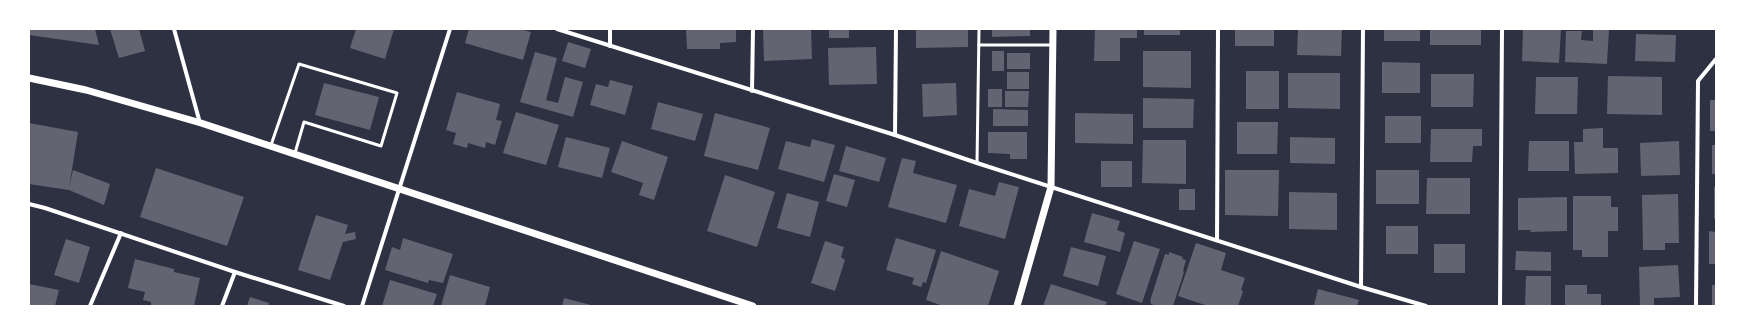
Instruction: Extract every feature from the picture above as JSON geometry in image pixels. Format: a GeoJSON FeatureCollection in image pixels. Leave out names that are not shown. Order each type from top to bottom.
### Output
{"type":"FeatureCollection","features":[{"type":"Feature","properties":{"kind":"street"},"geometry":{"type":"LineString","coordinates":[[174,29],[201,123]]}},
{"type":"Feature","properties":{"kind":"street"},"geometry":{"type":"LineString","coordinates":[[362,306],[450,29]]}},
{"type":"Feature","properties":{"kind":"street"},"geometry":{"type":"LineString","coordinates":[[557,29],[895,136],[1361,287],[1426,306]]}},
{"type":"Feature","properties":{"kind":"street"},"geometry":{"type":"LineString","coordinates":[[610,29],[610,46]]}},
{"type":"Feature","properties":{"kind":"street"},"geometry":{"type":"LineString","coordinates":[[752,91],[753,29]]}},
{"type":"Feature","properties":{"kind":"street"},"geometry":{"type":"LineString","coordinates":[[895,136],[896,29]]}},
{"type":"Feature","properties":{"kind":"street"},"geometry":{"type":"LineString","coordinates":[[1017,306],[1051,187],[1053,29]]}},
{"type":"Feature","properties":{"kind":"street"},"geometry":{"type":"LineString","coordinates":[[1217,240],[1218,29]]}},
{"type":"Feature","properties":{"kind":"street"},"geometry":{"type":"LineString","coordinates":[[1361,287],[1363,29]]}},
{"type":"Feature","properties":{"kind":"street"},"geometry":{"type":"LineString","coordinates":[[1500,306],[1502,29]]}},
{"type":"Feature","properties":{"kind":"street"},"geometry":{"type":"LineString","coordinates":[[1696,306],[1698,81],[1716,59]]}},
{"type":"Feature","properties":{"kind":"street"},"geometry":{"type":"LineString","coordinates":[[29,78],[86,90],[201,123],[753,306]]}},
{"type":"Feature","properties":{"kind":"street"},"geometry":{"type":"LineString","coordinates":[[29,204],[121,232],[235,272],[344,306]]}},
{"type":"Feature","properties":{"kind":"street"},"geometry":{"type":"LineString","coordinates":[[90,306],[121,232]]}},
{"type":"Feature","properties":{"kind":"street"},"geometry":{"type":"LineString","coordinates":[[222,306],[235,272]]}},
{"type":"Feature","properties":{"kind":"lane"},"geometry":{"type":"LineString","coordinates":[[976,163],[980,45],[979,29]]}},
{"type":"Feature","properties":{"kind":"lane"},"geometry":{"type":"LineString","coordinates":[[980,45],[1053,45]]}},
{"type":"Feature","properties":{"kind":"lane"},"geometry":{"type":"LineString","coordinates":[[270,146],[298,64],[397,93],[381,146],[304,122],[294,154]]}},
{"type":"Feature","properties":{"kind":"building"},"geometry":{"type":"Polygon","coordinates":[[[29,29],[95,29],[99,45],[29,35],[29,29]]]}},
{"type":"Feature","properties":{"kind":"building"},"geometry":{"type":"Polygon","coordinates":[[[110,29],[139,29],[145,51],[119,58],[110,29]]]}},
{"type":"Feature","properties":{"kind":"building"},"geometry":{"type":"Polygon","coordinates":[[[356,29],[394,29],[385,59],[350,48],[356,29]]]}},
{"type":"Feature","properties":{"kind":"building"},"geometry":{"type":"Polygon","coordinates":[[[469,29],[519,29],[531,32],[523,60],[465,43],[469,29]]]}},
{"type":"Feature","properties":{"kind":"building"},"geometry":{"type":"Polygon","coordinates":[[[686,29],[736,29],[736,42],[720,43],[720,49],[687,49],[686,29]]]}},
{"type":"Feature","properties":{"kind":"building"},"geometry":{"type":"Polygon","coordinates":[[[763,29],[811,29],[812,59],[764,61],[763,29]]]}},
{"type":"Feature","properties":{"kind":"building"},"geometry":{"type":"Polygon","coordinates":[[[829,29],[849,29],[849,38],[829,38],[829,29]]]}},
{"type":"Feature","properties":{"kind":"building"},"geometry":{"type":"Polygon","coordinates":[[[916,29],[968,29],[968,47],[916,48],[916,29]]]}},
{"type":"Feature","properties":{"kind":"building"},"geometry":{"type":"Polygon","coordinates":[[[992,29],[1030,29],[1030,36],[992,37],[992,29]]]}},
{"type":"Feature","properties":{"kind":"building"},"geometry":{"type":"Polygon","coordinates":[[[1095,29],[1137,29],[1137,38],[1120,38],[1120,61],[1094,61],[1095,29]]]}},
{"type":"Feature","properties":{"kind":"building"},"geometry":{"type":"Polygon","coordinates":[[[1144,29],[1180,29],[1180,35],[1144,35],[1144,29]]]}},
{"type":"Feature","properties":{"kind":"building"},"geometry":{"type":"Polygon","coordinates":[[[1235,29],[1274,29],[1274,46],[1235,46],[1235,29]]]}},
{"type":"Feature","properties":{"kind":"building"},"geometry":{"type":"Polygon","coordinates":[[[1298,29],[1342,29],[1341,56],[1297,55],[1298,29]]]}},
{"type":"Feature","properties":{"kind":"building"},"geometry":{"type":"Polygon","coordinates":[[[1384,29],[1420,29],[1420,41],[1384,41],[1384,29]]]}},
{"type":"Feature","properties":{"kind":"building"},"geometry":{"type":"Polygon","coordinates":[[[1430,29],[1481,29],[1481,45],[1430,45],[1430,29]]]}},
{"type":"Feature","properties":{"kind":"building"},"geometry":{"type":"Polygon","coordinates":[[[1523,29],[1561,29],[1559,63],[1522,61],[1523,29]]]}},
{"type":"Feature","properties":{"kind":"building"},"geometry":{"type":"Polygon","coordinates":[[[1593,29],[1609,29],[1607,64],[1565,62],[1566,31],[1582,31],[1581,40],[1593,41],[1593,29]]]}},
{"type":"Feature","properties":{"kind":"building"},"geometry":{"type":"Polygon","coordinates":[[[1636,34],[1676,35],[1675,62],[1635,61],[1636,34]]]}},
{"type":"Feature","properties":{"kind":"building"},"geometry":{"type":"Polygon","coordinates":[[[568,42],[591,49],[585,68],[562,61],[568,42]]]}},
{"type":"Feature","properties":{"kind":"building"},"geometry":{"type":"Polygon","coordinates":[[[876,47],[877,84],[829,85],[828,48],[876,47]]]}},
{"type":"Feature","properties":{"kind":"building"},"geometry":{"type":"Polygon","coordinates":[[[992,51],[1004,51],[1004,71],[992,71],[992,51]]]}},
{"type":"Feature","properties":{"kind":"building"},"geometry":{"type":"Polygon","coordinates":[[[1143,51],[1191,51],[1191,88],[1143,87],[1143,51]]]}},
{"type":"Feature","properties":{"kind":"building"},"geometry":{"type":"Polygon","coordinates":[[[535,52],[557,58],[546,100],[558,103],[565,77],[583,82],[573,117],[520,102],[535,52]]]}},
{"type":"Feature","properties":{"kind":"building"},"geometry":{"type":"Polygon","coordinates":[[[1007,53],[1030,53],[1030,69],[1007,69],[1007,53]]]}},
{"type":"Feature","properties":{"kind":"building"},"geometry":{"type":"Polygon","coordinates":[[[1382,62],[1420,63],[1420,93],[1382,93],[1382,62]]]}},
{"type":"Feature","properties":{"kind":"building"},"geometry":{"type":"Polygon","coordinates":[[[1246,71],[1279,71],[1279,109],[1246,109],[1246,71]]]}},
{"type":"Feature","properties":{"kind":"building"},"geometry":{"type":"Polygon","coordinates":[[[1007,72],[1029,72],[1029,89],[1007,89],[1007,72]]]}},
{"type":"Feature","properties":{"kind":"building"},"geometry":{"type":"Polygon","coordinates":[[[1288,73],[1340,73],[1340,109],[1288,108],[1288,73]]]}},
{"type":"Feature","properties":{"kind":"building"},"geometry":{"type":"Polygon","coordinates":[[[1431,74],[1474,74],[1473,107],[1431,107],[1431,74]]]}},
{"type":"Feature","properties":{"kind":"building"},"geometry":{"type":"Polygon","coordinates":[[[1608,76],[1662,77],[1662,115],[1607,114],[1608,76]]]}},
{"type":"Feature","properties":{"kind":"building"},"geometry":{"type":"Polygon","coordinates":[[[1536,77],[1578,77],[1577,114],[1535,114],[1536,77]]]}},
{"type":"Feature","properties":{"kind":"building"},"geometry":{"type":"Polygon","coordinates":[[[610,80],[633,86],[625,115],[590,105],[596,84],[608,87],[610,80]]]}},
{"type":"Feature","properties":{"kind":"building"},"geometry":{"type":"Polygon","coordinates":[[[324,83],[379,97],[370,130],[315,115],[324,83]]]}},
{"type":"Feature","properties":{"kind":"building"},"geometry":{"type":"Polygon","coordinates":[[[956,83],[957,115],[923,117],[922,84],[956,83]]]}},
{"type":"Feature","properties":{"kind":"building"},"geometry":{"type":"Polygon","coordinates":[[[988,89],[1002,89],[1002,107],[988,107],[988,89]]]}},
{"type":"Feature","properties":{"kind":"building"},"geometry":{"type":"Polygon","coordinates":[[[1005,91],[1029,91],[1028,107],[1005,107],[1005,91]]]}},
{"type":"Feature","properties":{"kind":"building"},"geometry":{"type":"Polygon","coordinates":[[[457,92],[500,104],[496,120],[502,121],[495,145],[486,142],[485,148],[468,143],[467,148],[453,144],[456,133],[446,130],[457,92]]]}},
{"type":"Feature","properties":{"kind":"building"},"geometry":{"type":"Polygon","coordinates":[[[1143,98],[1194,99],[1193,128],[1143,128],[1143,98]]]}},
{"type":"Feature","properties":{"kind":"building"},"geometry":{"type":"Polygon","coordinates":[[[1710,100],[1716,100],[1716,131],[1710,131],[1710,100]]]}},
{"type":"Feature","properties":{"kind":"building"},"geometry":{"type":"Polygon","coordinates":[[[658,102],[703,114],[695,141],[651,129],[658,102]]]}},
{"type":"Feature","properties":{"kind":"building"},"geometry":{"type":"Polygon","coordinates":[[[993,109],[1028,110],[1028,126],[993,126],[993,109]]]}},
{"type":"Feature","properties":{"kind":"building"},"geometry":{"type":"Polygon","coordinates":[[[516,112],[559,125],[546,165],[503,153],[516,112]]]}},
{"type":"Feature","properties":{"kind":"building"},"geometry":{"type":"Polygon","coordinates":[[[715,113],[770,128],[758,170],[704,156],[715,113]]]}},
{"type":"Feature","properties":{"kind":"building"},"geometry":{"type":"Polygon","coordinates":[[[1075,113],[1133,114],[1133,144],[1075,143],[1075,113]]]}},
{"type":"Feature","properties":{"kind":"building"},"geometry":{"type":"Polygon","coordinates":[[[1385,116],[1421,116],[1421,143],[1385,143],[1385,116]]]}},
{"type":"Feature","properties":{"kind":"building"},"geometry":{"type":"Polygon","coordinates":[[[1237,122],[1278,122],[1277,154],[1237,154],[1237,122]]]}},
{"type":"Feature","properties":{"kind":"building"},"geometry":{"type":"Polygon","coordinates":[[[29,123],[78,132],[69,188],[73,170],[110,184],[104,205],[69,190],[29,184],[29,123]]]}},
{"type":"Feature","properties":{"kind":"building"},"geometry":{"type":"Polygon","coordinates":[[[1603,128],[1603,148],[1618,148],[1618,173],[1575,174],[1574,142],[1583,142],[1583,129],[1603,128]]]}},
{"type":"Feature","properties":{"kind":"building"},"geometry":{"type":"Polygon","coordinates":[[[1431,129],[1482,129],[1482,146],[1473,146],[1472,162],[1430,162],[1431,129]]]}},
{"type":"Feature","properties":{"kind":"building"},"geometry":{"type":"Polygon","coordinates":[[[988,132],[1027,132],[1027,159],[1010,159],[1010,154],[988,153],[988,132]]]}},
{"type":"Feature","properties":{"kind":"building"},"geometry":{"type":"Polygon","coordinates":[[[566,137],[610,148],[602,178],[558,167],[566,137]]]}},
{"type":"Feature","properties":{"kind":"building"},"geometry":{"type":"Polygon","coordinates":[[[1290,137],[1335,138],[1335,164],[1290,163],[1290,137]]]}},
{"type":"Feature","properties":{"kind":"building"},"geometry":{"type":"Polygon","coordinates":[[[812,139],[835,145],[824,182],[778,169],[786,141],[810,147],[812,139]]]}},
{"type":"Feature","properties":{"kind":"building"},"geometry":{"type":"Polygon","coordinates":[[[1143,140],[1186,140],[1186,184],[1142,183],[1143,140]]]}},
{"type":"Feature","properties":{"kind":"building"},"geometry":{"type":"Polygon","coordinates":[[[622,141],[668,157],[654,200],[639,195],[643,183],[611,172],[622,141]]]}},
{"type":"Feature","properties":{"kind":"building"},"geometry":{"type":"Polygon","coordinates":[[[1529,141],[1569,141],[1569,171],[1528,171],[1529,141]]]}},
{"type":"Feature","properties":{"kind":"building"},"geometry":{"type":"Polygon","coordinates":[[[1679,141],[1680,175],[1641,176],[1640,143],[1679,141]]]}},
{"type":"Feature","properties":{"kind":"building"},"geometry":{"type":"Polygon","coordinates":[[[1712,145],[1716,145],[1716,174],[1712,174],[1712,145]]]}},
{"type":"Feature","properties":{"kind":"building"},"geometry":{"type":"Polygon","coordinates":[[[846,146],[886,158],[879,182],[839,171],[846,146]]]}},
{"type":"Feature","properties":{"kind":"building"},"geometry":{"type":"Polygon","coordinates":[[[902,158],[916,161],[913,173],[957,185],[946,223],[888,207],[902,158]]]}},
{"type":"Feature","properties":{"kind":"building"},"geometry":{"type":"Polygon","coordinates":[[[1101,161],[1132,161],[1132,187],[1101,187],[1101,161]]]}},
{"type":"Feature","properties":{"kind":"building"},"geometry":{"type":"Polygon","coordinates":[[[156,168],[244,197],[227,246],[140,217],[156,168]]]}},
{"type":"Feature","properties":{"kind":"building"},"geometry":{"type":"Polygon","coordinates":[[[1225,170],[1279,170],[1278,216],[1225,215],[1225,170]]]}},
{"type":"Feature","properties":{"kind":"building"},"geometry":{"type":"Polygon","coordinates":[[[1376,170],[1419,170],[1419,204],[1376,204],[1376,170]]]}},
{"type":"Feature","properties":{"kind":"building"},"geometry":{"type":"Polygon","coordinates":[[[834,174],[855,180],[847,207],[826,201],[834,174]]]}},
{"type":"Feature","properties":{"kind":"building"},"geometry":{"type":"Polygon","coordinates":[[[725,175],[775,192],[757,247],[707,231],[725,175]]]}},
{"type":"Feature","properties":{"kind":"building"},"geometry":{"type":"Polygon","coordinates":[[[1427,178],[1470,178],[1470,214],[1426,214],[1427,178]]]}},
{"type":"Feature","properties":{"kind":"building"},"geometry":{"type":"Polygon","coordinates":[[[999,182],[1019,187],[1005,239],[959,226],[969,189],[995,196],[999,182]]]}},
{"type":"Feature","properties":{"kind":"building"},"geometry":{"type":"Polygon","coordinates":[[[1714,187],[1716,187],[1716,219],[1714,219],[1714,187]]]}},
{"type":"Feature","properties":{"kind":"building"},"geometry":{"type":"Polygon","coordinates":[[[1179,189],[1195,189],[1195,210],[1179,210],[1179,189]]]}},
{"type":"Feature","properties":{"kind":"building"},"geometry":{"type":"Polygon","coordinates":[[[1289,192],[1337,193],[1337,230],[1289,229],[1289,192]]]}},
{"type":"Feature","properties":{"kind":"building"},"geometry":{"type":"Polygon","coordinates":[[[787,193],[819,202],[810,237],[777,228],[787,193]]]}},
{"type":"Feature","properties":{"kind":"building"},"geometry":{"type":"Polygon","coordinates":[[[1678,194],[1679,243],[1665,243],[1665,250],[1643,250],[1642,195],[1678,194]]]}},
{"type":"Feature","properties":{"kind":"building"},"geometry":{"type":"Polygon","coordinates":[[[1573,196],[1611,196],[1611,207],[1618,207],[1618,231],[1608,231],[1608,257],[1582,257],[1582,250],[1573,250],[1573,196]]]}},
{"type":"Feature","properties":{"kind":"building"},"geometry":{"type":"Polygon","coordinates":[[[1567,197],[1567,231],[1530,232],[1531,230],[1518,230],[1518,198],[1567,197]]]}},
{"type":"Feature","properties":{"kind":"building"},"geometry":{"type":"Polygon","coordinates":[[[1092,213],[1120,221],[1117,230],[1125,233],[1120,252],[1084,242],[1092,213]]]}},
{"type":"Feature","properties":{"kind":"building"},"geometry":{"type":"Polygon","coordinates":[[[316,215],[348,225],[345,234],[355,232],[356,239],[343,242],[330,280],[298,270],[316,215]]]}},
{"type":"Feature","properties":{"kind":"building"},"geometry":{"type":"Polygon","coordinates":[[[1386,226],[1418,226],[1418,254],[1386,254],[1386,226]]]}},
{"type":"Feature","properties":{"kind":"building"},"geometry":{"type":"Polygon","coordinates":[[[1709,231],[1716,232],[1716,264],[1709,264],[1709,231]]]}},
{"type":"Feature","properties":{"kind":"building"},"geometry":{"type":"Polygon","coordinates":[[[403,238],[453,254],[443,283],[429,280],[428,283],[385,270],[392,247],[400,250],[403,238]]]}},
{"type":"Feature","properties":{"kind":"building"},"geometry":{"type":"Polygon","coordinates":[[[896,238],[936,250],[926,283],[923,282],[921,287],[912,284],[914,278],[886,270],[896,238]]]}},
{"type":"Feature","properties":{"kind":"building"},"geometry":{"type":"Polygon","coordinates":[[[66,239],[90,247],[79,283],[54,275],[66,239]]]}},
{"type":"Feature","properties":{"kind":"building"},"geometry":{"type":"Polygon","coordinates":[[[825,241],[844,247],[841,257],[845,260],[835,291],[811,283],[825,241]]]}},
{"type":"Feature","properties":{"kind":"building"},"geometry":{"type":"Polygon","coordinates":[[[1134,241],[1160,249],[1142,303],[1116,294],[1134,241]]]}},
{"type":"Feature","properties":{"kind":"building"},"geometry":{"type":"Polygon","coordinates":[[[1196,243],[1226,253],[1221,270],[1245,278],[1241,290],[1243,291],[1238,306],[1208,306],[1178,296],[1196,243]]]}},
{"type":"Feature","properties":{"kind":"building"},"geometry":{"type":"Polygon","coordinates":[[[1434,244],[1465,244],[1465,273],[1434,273],[1434,244]]]}},
{"type":"Feature","properties":{"kind":"building"},"geometry":{"type":"Polygon","coordinates":[[[1071,247],[1106,256],[1098,286],[1063,276],[1071,247]]]}},
{"type":"Feature","properties":{"kind":"building"},"geometry":{"type":"Polygon","coordinates":[[[941,251],[999,271],[988,306],[943,306],[926,300],[941,251]]]}},
{"type":"Feature","properties":{"kind":"building"},"geometry":{"type":"Polygon","coordinates":[[[1516,251],[1551,252],[1551,271],[1515,270],[1516,251]]]}},
{"type":"Feature","properties":{"kind":"building"},"geometry":{"type":"Polygon","coordinates":[[[1169,252],[1183,257],[1182,259],[1186,260],[1184,272],[1173,306],[1157,306],[1151,304],[1150,301],[1165,254],[1169,255],[1169,252]]]}},
{"type":"Feature","properties":{"kind":"building"},"geometry":{"type":"Polygon","coordinates":[[[135,259],[174,269],[174,272],[200,278],[194,306],[151,306],[151,302],[143,300],[145,292],[128,288],[135,259]]]}},
{"type":"Feature","properties":{"kind":"building"},"geometry":{"type":"Polygon","coordinates":[[[1678,265],[1680,297],[1654,298],[1654,306],[1640,306],[1639,267],[1678,265]]]}},
{"type":"Feature","properties":{"kind":"building"},"geometry":{"type":"Polygon","coordinates":[[[450,275],[490,287],[485,306],[441,306],[450,275]]]}},
{"type":"Feature","properties":{"kind":"building"},"geometry":{"type":"Polygon","coordinates":[[[1526,276],[1551,276],[1551,306],[1525,306],[1526,276]]]}},
{"type":"Feature","properties":{"kind":"building"},"geometry":{"type":"Polygon","coordinates":[[[390,280],[437,294],[433,306],[382,306],[390,280]]]}},
{"type":"Feature","properties":{"kind":"building"},"geometry":{"type":"Polygon","coordinates":[[[29,284],[59,290],[55,306],[29,306],[29,284]]]}},
{"type":"Feature","properties":{"kind":"building"},"geometry":{"type":"Polygon","coordinates":[[[1051,284],[1107,302],[1105,306],[1043,306],[1051,284]]]}},
{"type":"Feature","properties":{"kind":"building"},"geometry":{"type":"Polygon","coordinates":[[[1565,285],[1587,285],[1587,294],[1601,294],[1601,306],[1565,306],[1565,285]]]}},
{"type":"Feature","properties":{"kind":"building"},"geometry":{"type":"Polygon","coordinates":[[[1712,285],[1716,285],[1716,306],[1712,306],[1712,285]]]}},
{"type":"Feature","properties":{"kind":"building"},"geometry":{"type":"Polygon","coordinates":[[[1318,289],[1359,300],[1357,306],[1314,305],[1318,289]]]}},
{"type":"Feature","properties":{"kind":"building"},"geometry":{"type":"Polygon","coordinates":[[[250,297],[269,303],[268,306],[247,306],[250,297]]]}},
{"type":"Feature","properties":{"kind":"building"},"geometry":{"type":"Polygon","coordinates":[[[564,298],[591,305],[562,306],[564,298]]]}}]}
